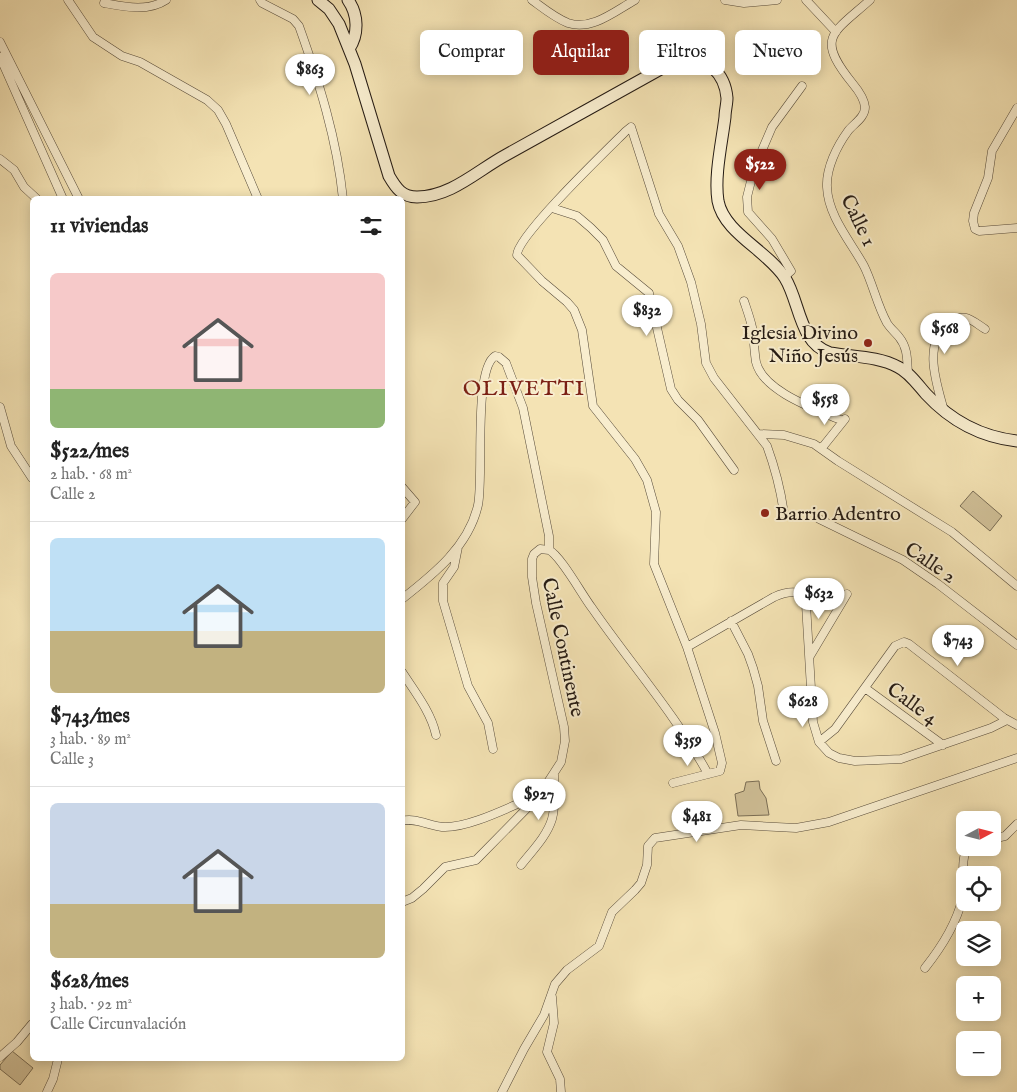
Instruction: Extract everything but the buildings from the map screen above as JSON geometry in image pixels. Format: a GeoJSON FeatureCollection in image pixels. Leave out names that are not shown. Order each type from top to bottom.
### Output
{"type":"FeatureCollection","features":[{"type":"Feature","properties":{"kind":"main road"},"geometry":{"type":"LineString","coordinates":[[318,0],[329,9],[339,24],[349,49],[389,176],[397,190],[411,197],[442,192],[457,185],[504,156],[666,66],[689,60],[704,62],[717,72],[722,79],[727,99],[718,177],[718,202],[728,221],[784,277],[791,290],[803,326],[816,346],[830,353],[876,358],[899,367],[944,411],[962,423],[995,437],[1015,442]]}},
{"type":"Feature","properties":{"kind":"main road"},"geometry":{"type":"LineString","coordinates":[[348,0],[353,10],[356,24],[354,42],[349,49]]}},
{"type":"Feature","properties":{"kind":"street"},"geometry":{"type":"LineString","coordinates":[[68,0],[93,37],[122,56],[140,62],[207,100],[218,110],[226,124],[257,196]]}},
{"type":"Feature","properties":{"kind":"street"},"geometry":{"type":"LineString","coordinates":[[104,3],[138,8],[162,3],[166,0]]}},
{"type":"Feature","properties":{"kind":"street"},"geometry":{"type":"LineString","coordinates":[[260,0],[262,3],[293,19],[299,26],[331,127],[339,163],[343,196]]}},
{"type":"Feature","properties":{"kind":"street"},"geometry":{"type":"LineString","coordinates":[[532,0],[559,18],[581,25],[599,21],[636,0]]}},
{"type":"Feature","properties":{"kind":"street"},"geometry":{"type":"LineString","coordinates":[[725,0],[733,3],[776,0]]}},
{"type":"Feature","properties":{"kind":"street"},"geometry":{"type":"LineString","coordinates":[[806,0],[836,32],[870,0]]}},
{"type":"Feature","properties":{"kind":"street","name":"Calle 1"},"geometry":{"type":"LineString","coordinates":[[836,32],[831,40],[831,49],[834,57],[858,90],[865,106],[864,112],[842,140],[834,155],[828,174],[828,195],[843,231],[864,266],[888,323],[905,347],[908,374]]}},
{"type":"Feature","properties":{"kind":"street"},"geometry":{"type":"LineString","coordinates":[[0,42],[77,196]]}},
{"type":"Feature","properties":{"kind":"street"},"geometry":{"type":"LineString","coordinates":[[0,57],[62,196]]}},
{"type":"Feature","properties":{"kind":"street"},"geometry":{"type":"LineString","coordinates":[[784,277],[791,271],[772,239],[748,212],[746,197],[754,169],[772,127],[802,86]]}},
{"type":"Feature","properties":{"kind":"street"},"geometry":{"type":"LineString","coordinates":[[1017,108],[992,151],[988,178],[975,206],[973,220],[975,229],[979,231],[1017,228]]}},
{"type":"Feature","properties":{"kind":"street"},"geometry":{"type":"LineString","coordinates":[[674,783],[720,771],[722,763],[715,733],[687,646],[654,564],[656,512],[651,490],[635,458],[593,406],[582,330],[574,310],[517,255],[521,244],[552,208],[631,127],[659,214],[678,246],[691,282],[701,324],[706,363],[714,378],[767,446],[782,497],[784,514]]}},
{"type":"Feature","properties":{"kind":"street"},"geometry":{"type":"LineString","coordinates":[[0,159],[14,170],[24,187],[34,196]]}},
{"type":"Feature","properties":{"kind":"street"},"geometry":{"type":"LineString","coordinates":[[552,208],[577,216],[591,228],[603,240],[616,266],[649,293],[671,390],[698,420],[734,470]]}},
{"type":"Feature","properties":{"kind":"street"},"geometry":{"type":"LineString","coordinates":[[744,301],[752,328],[756,364],[769,382],[782,393],[795,400],[845,420],[821,449]]}},
{"type":"Feature","properties":{"kind":"street"},"geometry":{"type":"LineString","coordinates":[[944,411],[934,363],[937,339],[948,323],[962,316],[967,317],[985,329]]}},
{"type":"Feature","properties":{"kind":"street"},"geometry":{"type":"LineString","coordinates":[[405,596],[431,576],[459,545],[466,535],[478,505],[482,404],[488,363],[495,356],[499,356],[506,363],[523,408],[549,536],[550,550]]}},
{"type":"Feature","properties":{"kind":"street"},"geometry":{"type":"LineString","coordinates":[[0,407],[11,446],[30,475]]}},
{"type":"Feature","properties":{"kind":"street"},"geometry":{"type":"LineString","coordinates":[[759,434],[784,435],[814,444],[952,532],[1017,586]]}},
{"type":"Feature","properties":{"kind":"street"},"geometry":{"type":"LineString","coordinates":[[405,490],[415,502],[405,515]]}},
{"type":"Feature","properties":{"kind":"street","name":"Calle 2"},"geometry":{"type":"LineString","coordinates":[[819,520],[903,560],[1017,644]]}},
{"type":"Feature","properties":{"kind":"street"},"geometry":{"type":"LineString","coordinates":[[459,545],[454,567],[443,583],[442,601],[468,686],[488,723],[493,749]]}},
{"type":"Feature","properties":{"kind":"street","name":"Calle Continente"},"geometry":{"type":"LineString","coordinates":[[405,901],[423,889],[445,867],[476,860],[538,796],[561,762],[566,741],[559,699],[536,603],[531,565],[534,554],[540,549],[550,550],[560,559],[598,617],[690,743],[708,774]]}},
{"type":"Feature","properties":{"kind":"street"},"geometry":{"type":"LineString","coordinates":[[687,646],[784,593],[800,593],[806,604],[813,722],[819,742],[829,752],[839,758],[854,761],[902,759],[991,728],[1007,720]]}},
{"type":"Feature","properties":{"kind":"street"},"geometry":{"type":"LineString","coordinates":[[810,657],[847,594]]}},
{"type":"Feature","properties":{"kind":"street"},"geometry":{"type":"LineString","coordinates":[[732,621],[753,668],[758,686],[763,721],[776,761]]}},
{"type":"Feature","properties":{"kind":"street"},"geometry":{"type":"LineString","coordinates":[[819,742],[835,729],[895,646],[901,643],[909,644],[1007,720],[1017,724]]}},
{"type":"Feature","properties":{"kind":"street"},"geometry":{"type":"LineString","coordinates":[[405,677],[428,712],[436,735]]}},
{"type":"Feature","properties":{"kind":"street","name":"Calle 4"},"geometry":{"type":"LineString","coordinates":[[865,688],[943,745]]}},
{"type":"Feature","properties":{"kind":"street"},"geometry":{"type":"LineString","coordinates":[[502,1092],[544,1014],[552,992],[562,975],[599,946],[612,912],[640,883],[647,865],[648,846],[654,838],[741,825],[796,828],[829,822],[1017,758]]}},
{"type":"Feature","properties":{"kind":"street"},"geometry":{"type":"LineString","coordinates":[[521,865],[546,832],[552,820],[554,775]]}},
{"type":"Feature","properties":{"kind":"street"},"geometry":{"type":"LineString","coordinates":[[405,820],[444,827],[453,826],[490,815],[538,796]]}},
{"type":"Feature","properties":{"kind":"street"},"geometry":{"type":"LineString","coordinates":[[1001,837],[1005,836],[1017,824]]}},
{"type":"Feature","properties":{"kind":"street"},"geometry":{"type":"LineString","coordinates":[[925,968],[938,950],[960,910],[964,882],[964,856]]}},
{"type":"Feature","properties":{"kind":"street"},"geometry":{"type":"LineString","coordinates":[[552,992],[554,1023],[547,1052],[560,1079],[561,1092]]}},
{"type":"Feature","properties":{"kind":"street"},"geometry":{"type":"LineString","coordinates":[[0,1057],[17,1042],[30,1026]]}},
{"type":"Feature","properties":{"kind":"street"},"geometry":{"type":"LineString","coordinates":[[47,1092],[53,1079],[58,1061]]}},
{"type":"Feature","properties":{"kind":"shaded area"},"geometry":{"type":"Polygon","coordinates":[[[973,491],[1002,516],[990,531],[960,506],[973,491]]]}},
{"type":"Feature","properties":{"kind":"shaded area"},"geometry":{"type":"Polygon","coordinates":[[[759,781],[760,789],[766,798],[769,815],[738,816],[735,794],[744,791],[746,782],[759,781]]]}},
{"type":"Feature","properties":{"kind":"shaded area"},"geometry":{"type":"Polygon","coordinates":[[[12,1051],[33,1068],[20,1085],[0,1069],[0,1065],[12,1051]]]}},
{"type":"Feature","properties":{"kind":"place","name":"Iglesia Divino Niño Jesús"},"geometry":{"type":"Point","coordinates":[868,343]}},
{"type":"Feature","properties":{"kind":"place","name":"Barrio Adentro"},"geometry":{"type":"Point","coordinates":[765,513]}},
{"type":"Feature","properties":{"kind":"district","name":"OLIVETTI"},"geometry":{"type":"Point","coordinates":[524,387]}}]}
